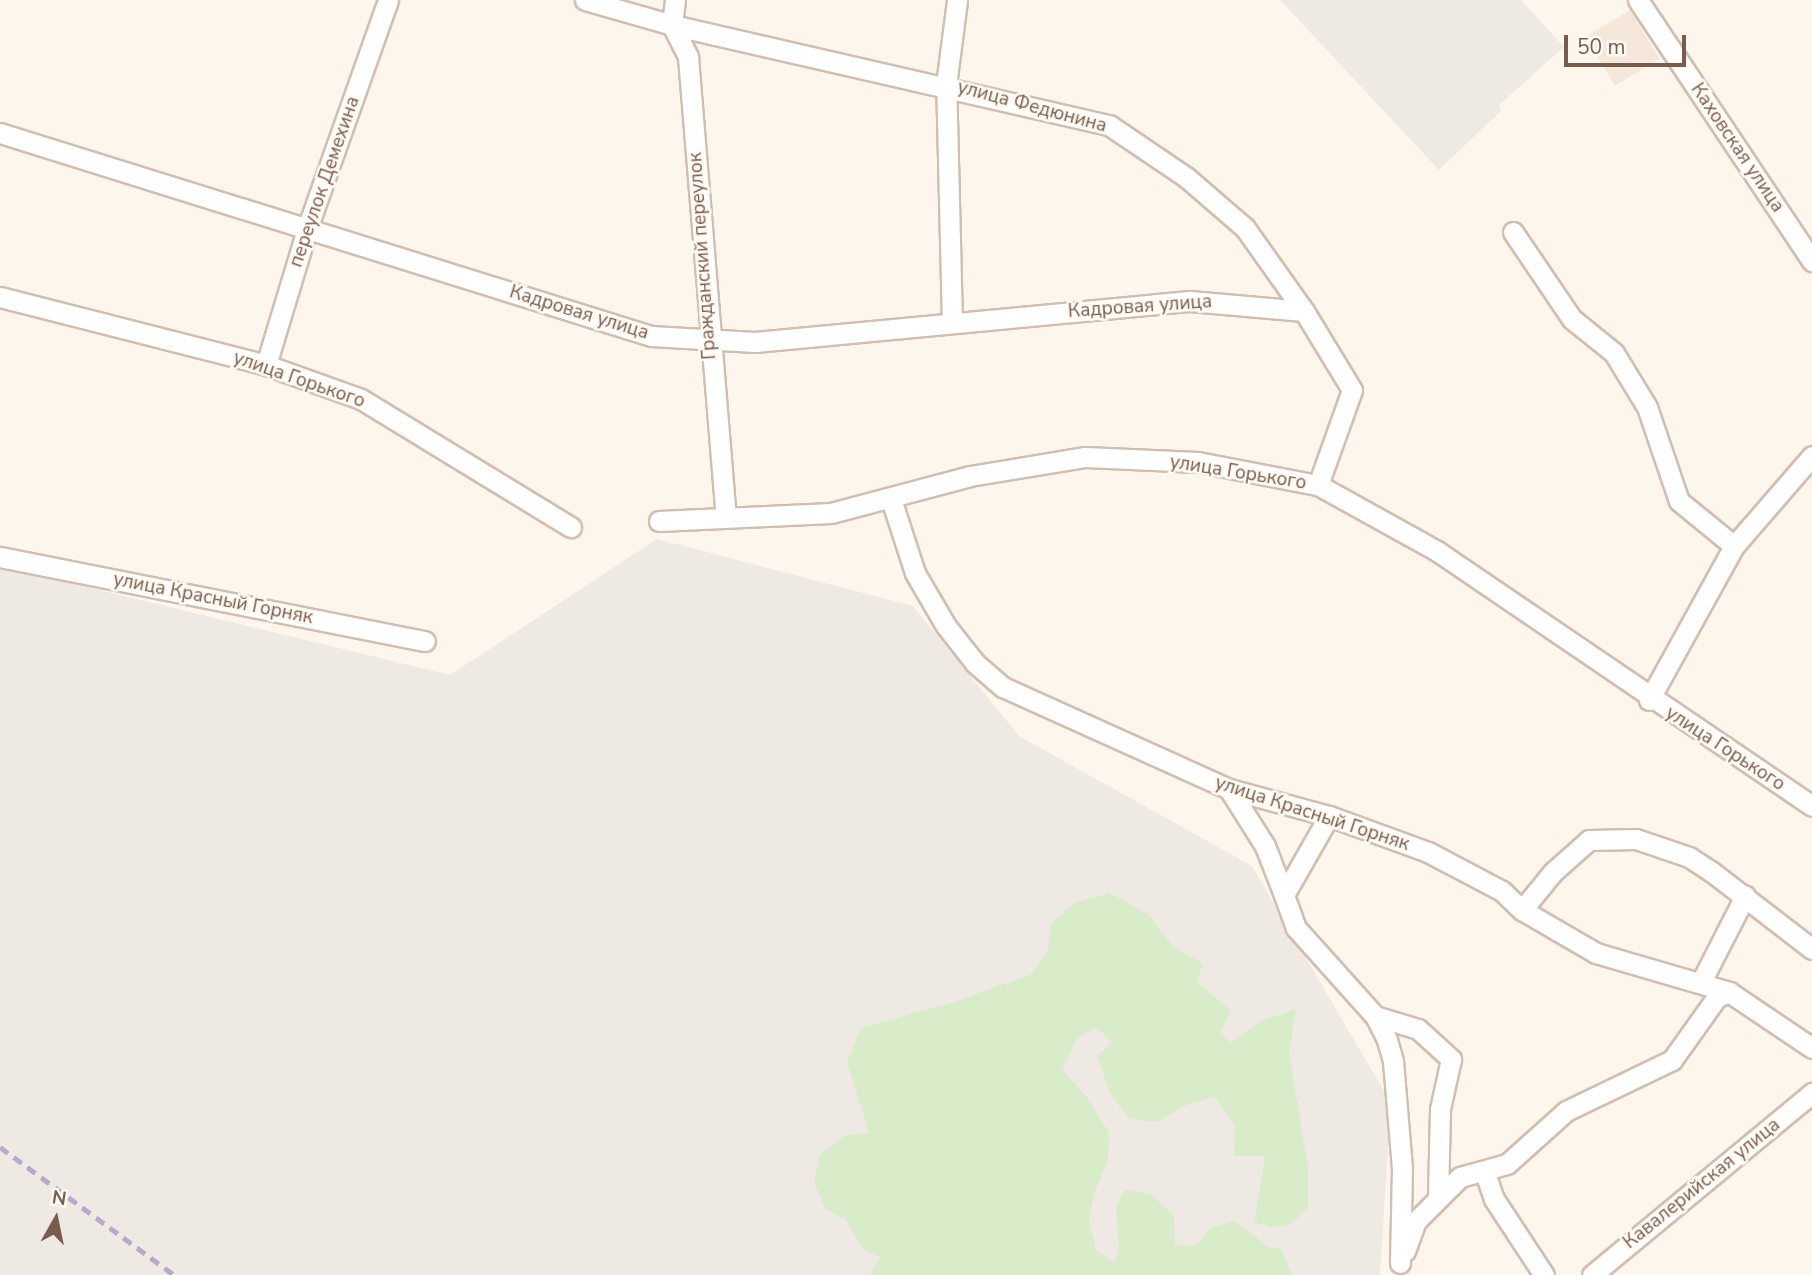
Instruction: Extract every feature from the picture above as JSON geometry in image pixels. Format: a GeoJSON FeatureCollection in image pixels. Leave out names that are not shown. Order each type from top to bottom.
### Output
{"type":"FeatureCollection","features":[{"type":"Feature","properties":{"kind":"street","name":"переулок Демехина"},"geometry":{"type":"LineString","coordinates":[[266,365],[308,226],[387,0]]}},
{"type":"Feature","properties":{"kind":"street","name":"улица Федюнина"},"geometry":{"type":"LineString","coordinates":[[584,0],[672,25],[946,85],[1109,125],[1186,177],[1245,228],[1304,311],[1352,390],[1318,485]]}},
{"type":"Feature","properties":{"kind":"street"},"geometry":{"type":"LineString","coordinates":[[672,25],[675,0]]}},
{"type":"Feature","properties":{"kind":"street"},"geometry":{"type":"LineString","coordinates":[[953,323],[946,85],[957,0]]}},
{"type":"Feature","properties":{"kind":"street","name":"Каховская улица"},"geometry":{"type":"LineString","coordinates":[[1638,0],[1812,261]]}},
{"type":"Feature","properties":{"kind":"street","name":"Гражданский переулок"},"geometry":{"type":"LineString","coordinates":[[672,25],[688,57],[709,342],[726,516]]}},
{"type":"Feature","properties":{"kind":"street","name":"Кадровая улица"},"geometry":{"type":"LineString","coordinates":[[0,133],[308,226],[650,336],[709,342],[755,342],[1190,301],[1304,311]]}},
{"type":"Feature","properties":{"kind":"street"},"geometry":{"type":"LineString","coordinates":[[1513,232],[1572,319],[1614,354],[1647,407],[1679,501],[1734,546]]}},
{"type":"Feature","properties":{"kind":"street","name":"улица Горького"},"geometry":{"type":"LineString","coordinates":[[0,297],[266,365],[360,398],[572,527]]}},
{"type":"Feature","properties":{"kind":"street"},"geometry":{"type":"LineString","coordinates":[[1649,699],[1734,546],[1812,456]]}},
{"type":"Feature","properties":{"kind":"street","name":"улица Горького"},"geometry":{"type":"LineString","coordinates":[[659,522],[726,516],[831,513],[970,476],[1085,457],[1198,462],[1318,485],[1437,551],[1649,699],[1812,806]]}},
{"type":"Feature","properties":{"kind":"street","name":"улица Красный Горняк"},"geometry":{"type":"LineString","coordinates":[[891,499],[915,573],[946,626],[975,663],[1003,687],[1229,789],[1329,817],[1428,852],[1502,891],[1522,910],[1597,953],[1729,992],[1812,1048]]}},
{"type":"Feature","properties":{"kind":"street","name":"улица Красный Горняк"},"geometry":{"type":"LineString","coordinates":[[0,557],[425,641]]}},
{"type":"Feature","properties":{"kind":"street"},"geometry":{"type":"LineString","coordinates":[[1229,789],[1265,846],[1296,928],[1375,1016],[1393,1061],[1402,1168],[1399,1269]]}},
{"type":"Feature","properties":{"kind":"street"},"geometry":{"type":"LineString","coordinates":[[1284,895],[1329,817]]}},
{"type":"Feature","properties":{"kind":"street"},"geometry":{"type":"LineString","coordinates":[[1522,910],[1576,849],[1589,839],[1636,839],[1689,857],[1745,896],[1812,949]]}},
{"type":"Feature","properties":{"kind":"street"},"geometry":{"type":"LineString","coordinates":[[1701,982],[1745,896]]}},
{"type":"Feature","properties":{"kind":"street"},"geometry":{"type":"LineString","coordinates":[[1399,1269],[1416,1221],[1438,1195],[1460,1177],[1485,1173],[1507,1164],[1566,1111],[1672,1060],[1717,997],[1729,992]]}},
{"type":"Feature","properties":{"kind":"street"},"geometry":{"type":"LineString","coordinates":[[1375,1016],[1418,1029],[1451,1059],[1440,1109],[1438,1195]]}},
{"type":"Feature","properties":{"kind":"street","name":"Кавалерийская улица"},"geometry":{"type":"LineString","coordinates":[[1596,1274],[1812,1093]]}},
{"type":"Feature","properties":{"kind":"street"},"geometry":{"type":"LineString","coordinates":[[1485,1173],[1494,1199],[1544,1275]]}},
{"type":"Feature","properties":{"kind":"shaded area"},"geometry":{"type":"Polygon","coordinates":[[[1280,0],[1521,0],[1564,47],[1499,105],[1501,111],[1439,170],[1280,0]]]}},
{"type":"Feature","properties":{"kind":"shaded area"},"geometry":{"type":"Polygon","coordinates":[[[1630,10],[1659,59],[1615,86],[1585,37],[1630,10]]]}},
{"type":"Feature","properties":{"kind":"shaded area"},"geometry":{"type":"Polygon","coordinates":[[[657,539],[913,606],[1019,736],[1252,866],[1391,1103],[1380,1275],[0,1275],[0,566],[450,675],[657,539]]]}},
{"type":"Feature","properties":{"kind":"green space"},"geometry":{"type":"Polygon","coordinates":[[[1110,893],[1148,914],[1173,946],[1203,964],[1197,982],[1231,1011],[1220,1032],[1231,1043],[1260,1021],[1296,1009],[1289,1053],[1308,1168],[1308,1208],[1292,1223],[1272,1228],[1254,1222],[1265,1156],[1234,1156],[1235,1125],[1214,1096],[1186,1105],[1157,1122],[1130,1119],[1111,1095],[1097,1056],[1112,1042],[1096,1027],[1077,1039],[1062,1070],[1086,1096],[1109,1132],[1108,1161],[1094,1193],[1089,1221],[1096,1250],[1114,1263],[1119,1250],[1116,1207],[1125,1190],[1150,1194],[1174,1215],[1175,1245],[1196,1246],[1210,1228],[1234,1221],[1269,1247],[1282,1249],[1292,1275],[870,1275],[880,1257],[863,1249],[845,1219],[825,1209],[814,1182],[820,1155],[845,1135],[869,1133],[847,1062],[861,1028],[951,1003],[1032,974],[1047,951],[1052,923],[1074,903],[1110,893]]]}},
{"type":"Feature","properties":{"kind":"railway"},"geometry":{"type":"LineString","coordinates":[[0,1147],[174,1275]]}}]}
